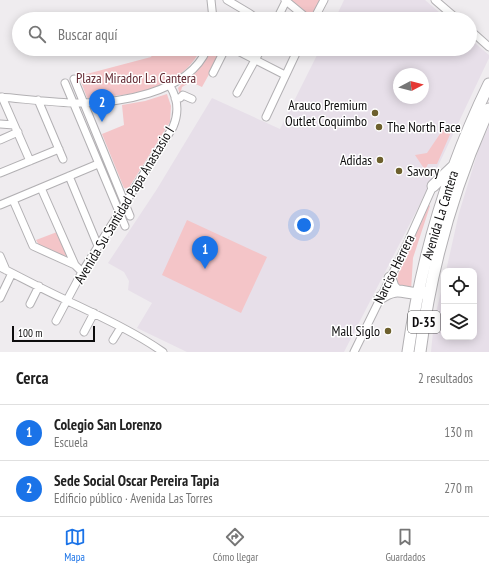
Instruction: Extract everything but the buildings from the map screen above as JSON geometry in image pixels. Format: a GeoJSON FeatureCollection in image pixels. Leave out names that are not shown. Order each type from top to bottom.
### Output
{"type":"FeatureCollection","features":[{"type":"Feature","properties":{"kind":"highway","name":"Avenida La Cantera"},"geometry":{"type":"LineString","coordinates":[[420,352],[429,292],[442,238],[455,165],[489,84]]}},
{"type":"Feature","properties":{"kind":"highway","name":"Avenida La Cantera"},"geometry":{"type":"LineString","coordinates":[[408,352],[430,238],[489,109]]}},
{"type":"Feature","properties":{"kind":"highway"},"geometry":{"type":"LineString","coordinates":[[433,186],[455,165]]}},
{"type":"Feature","properties":{"kind":"highway"},"geometry":{"type":"LineString","coordinates":[[433,186],[439,183],[452,188]]}},
{"type":"Feature","properties":{"kind":"highway"},"geometry":{"type":"LineString","coordinates":[[390,278],[393,287],[396,290]]}},
{"type":"Feature","properties":{"kind":"highway"},"geometry":{"type":"LineString","coordinates":[[380,298],[396,290],[418,294],[429,292]]}},
{"type":"Feature","properties":{"kind":"street"},"geometry":{"type":"LineString","coordinates":[[211,0],[212,12]]}},
{"type":"Feature","properties":{"kind":"street"},"geometry":{"type":"LineString","coordinates":[[227,0],[247,12]]}},
{"type":"Feature","properties":{"kind":"street"},"geometry":{"type":"LineString","coordinates":[[280,12],[285,0],[300,12]]}},
{"type":"Feature","properties":{"kind":"street"},"geometry":{"type":"LineString","coordinates":[[318,12],[324,0]]}},
{"type":"Feature","properties":{"kind":"street"},"geometry":{"type":"LineString","coordinates":[[435,0],[449,12]]}},
{"type":"Feature","properties":{"kind":"street"},"geometry":{"type":"LineString","coordinates":[[477,36],[489,47]]}},
{"type":"Feature","properties":{"kind":"street"},"geometry":{"type":"LineString","coordinates":[[30,161],[1,97],[73,103],[124,99],[170,86],[193,69],[204,56]]}},
{"type":"Feature","properties":{"kind":"street"},"geometry":{"type":"LineString","coordinates":[[213,73],[222,56]]}},
{"type":"Feature","properties":{"kind":"street"},"geometry":{"type":"LineString","coordinates":[[248,56],[285,75]]}},
{"type":"Feature","properties":{"kind":"street"},"geometry":{"type":"LineString","coordinates":[[237,93],[258,56]]}},
{"type":"Feature","properties":{"kind":"street"},"geometry":{"type":"LineString","coordinates":[[266,117],[294,56]]}},
{"type":"Feature","properties":{"kind":"street"},"geometry":{"type":"LineString","coordinates":[[74,79],[130,216]]}},
{"type":"Feature","properties":{"kind":"street"},"geometry":{"type":"LineString","coordinates":[[65,83],[125,226]]}},
{"type":"Feature","properties":{"kind":"street","name":"Avenida Su Santidad Papa Anastasio I"},"geometry":{"type":"LineString","coordinates":[[56,321],[82,272],[173,127],[177,110],[176,98],[170,86]]}},
{"type":"Feature","properties":{"kind":"street"},"geometry":{"type":"LineString","coordinates":[[176,98],[183,96],[192,99]]}},
{"type":"Feature","properties":{"kind":"street"},"geometry":{"type":"LineString","coordinates":[[38,100],[63,159]]}},
{"type":"Feature","properties":{"kind":"street"},"geometry":{"type":"LineString","coordinates":[[0,124],[14,125]]}},
{"type":"Feature","properties":{"kind":"street"},"geometry":{"type":"LineString","coordinates":[[0,140],[18,132]]}},
{"type":"Feature","properties":{"kind":"street"},"geometry":{"type":"LineString","coordinates":[[0,173],[59,149]]}},
{"type":"Feature","properties":{"kind":"street"},"geometry":{"type":"LineString","coordinates":[[0,205],[98,164]]}},
{"type":"Feature","properties":{"kind":"street"},"geometry":{"type":"LineString","coordinates":[[69,176],[98,246]]}},
{"type":"Feature","properties":{"kind":"street","name":"Narciso Herrera"},"geometry":{"type":"LineString","coordinates":[[354,352],[433,186]]}},
{"type":"Feature","properties":{"kind":"street"},"geometry":{"type":"LineString","coordinates":[[40,188],[74,265]]}},
{"type":"Feature","properties":{"kind":"street"},"geometry":{"type":"LineString","coordinates":[[13,200],[33,246],[74,265],[82,272]]}},
{"type":"Feature","properties":{"kind":"street"},"geometry":{"type":"LineString","coordinates":[[0,256],[6,270],[0,298]]}},
{"type":"Feature","properties":{"kind":"street"},"geometry":{"type":"LineString","coordinates":[[6,270],[94,313],[149,342],[163,352]]}},
{"type":"Feature","properties":{"kind":"street"},"geometry":{"type":"LineString","coordinates":[[30,304],[39,286]]}},
{"type":"Feature","properties":{"kind":"street"},"geometry":{"type":"LineString","coordinates":[[84,332],[94,313]]}},
{"type":"Feature","properties":{"kind":"street"},"geometry":{"type":"LineString","coordinates":[[113,340],[120,327]]}},
{"type":"Feature","properties":{"kind":"shaded area"},"geometry":{"type":"Polygon","coordinates":[[[344,0],[425,0],[439,12],[338,12],[344,0]]]}},
{"type":"Feature","properties":{"kind":"shaded area"},"geometry":{"type":"Polygon","coordinates":[[[477,45],[489,55],[489,58],[421,202],[344,352],[187,352],[137,328],[152,303],[128,290],[129,281],[124,272],[108,263],[157,189],[212,98],[280,129],[316,56],[477,56],[477,45]]]}},
{"type":"Feature","properties":{"kind":"shaded area"},"geometry":{"type":"Polygon","coordinates":[[[489,126],[489,352],[431,352],[434,321],[441,292],[441,340],[477,340],[477,268],[447,268],[459,213],[479,148],[489,126]]]}},
{"type":"Feature","properties":{"kind":"green space"},"geometry":{"type":"Polygon","coordinates":[[[289,0],[320,0],[313,12],[303,12],[289,0]]]}},
{"type":"Feature","properties":{"kind":"green space","name":"Plaza Mirador La Cantera"},"geometry":{"type":"Polygon","coordinates":[[[196,56],[180,75],[152,89],[136,93],[87,98],[79,76],[151,57],[196,56]]]}},
{"type":"Feature","properties":{"kind":"green space"},"geometry":{"type":"Polygon","coordinates":[[[207,56],[219,56],[202,87],[191,82],[182,87],[180,95],[178,88],[203,62],[207,56]]]}},
{"type":"Feature","properties":{"kind":"green space"},"geometry":{"type":"Polygon","coordinates":[[[167,94],[171,106],[170,122],[128,189],[124,188],[102,134],[124,125],[122,105],[145,101],[167,94]]]}},
{"type":"Feature","properties":{"kind":"green space"},"geometry":{"type":"Polygon","coordinates":[[[449,124],[452,130],[437,164],[428,164],[425,170],[415,155],[427,153],[446,125],[449,124]]]}},
{"type":"Feature","properties":{"kind":"green space"},"geometry":{"type":"Polygon","coordinates":[[[428,204],[430,206],[413,258],[411,291],[396,287],[398,275],[428,204]]]}},
{"type":"Feature","properties":{"kind":"green space"},"geometry":{"type":"Polygon","coordinates":[[[187,220],[267,257],[241,313],[162,275],[187,220]]]}},
{"type":"Feature","properties":{"kind":"green space"},"geometry":{"type":"Polygon","coordinates":[[[57,232],[67,255],[63,258],[40,247],[36,240],[57,232]]]}},
{"type":"Feature","properties":{"kind":"place","name":"Arauco Premium Outlet Coquimbo"},"geometry":{"type":"Point","coordinates":[375,113]}},
{"type":"Feature","properties":{"kind":"place","name":"Sede Social Oscar Pereira Tapia"},"geometry":{"type":"Point","coordinates":[102,122]}},
{"type":"Feature","properties":{"kind":"place","name":"The North Face"},"geometry":{"type":"Point","coordinates":[379,127]}},
{"type":"Feature","properties":{"kind":"place","name":"Adidas"},"geometry":{"type":"Point","coordinates":[380,160]}},
{"type":"Feature","properties":{"kind":"place","name":"Savory"},"geometry":{"type":"Point","coordinates":[399,171]}},
{"type":"Feature","properties":{"kind":"place","name":"Colegio San Lorenzo"},"geometry":{"type":"Point","coordinates":[205,269]}},
{"type":"Feature","properties":{"kind":"place","name":"Mall Siglo"},"geometry":{"type":"Point","coordinates":[388,331]}}]}
